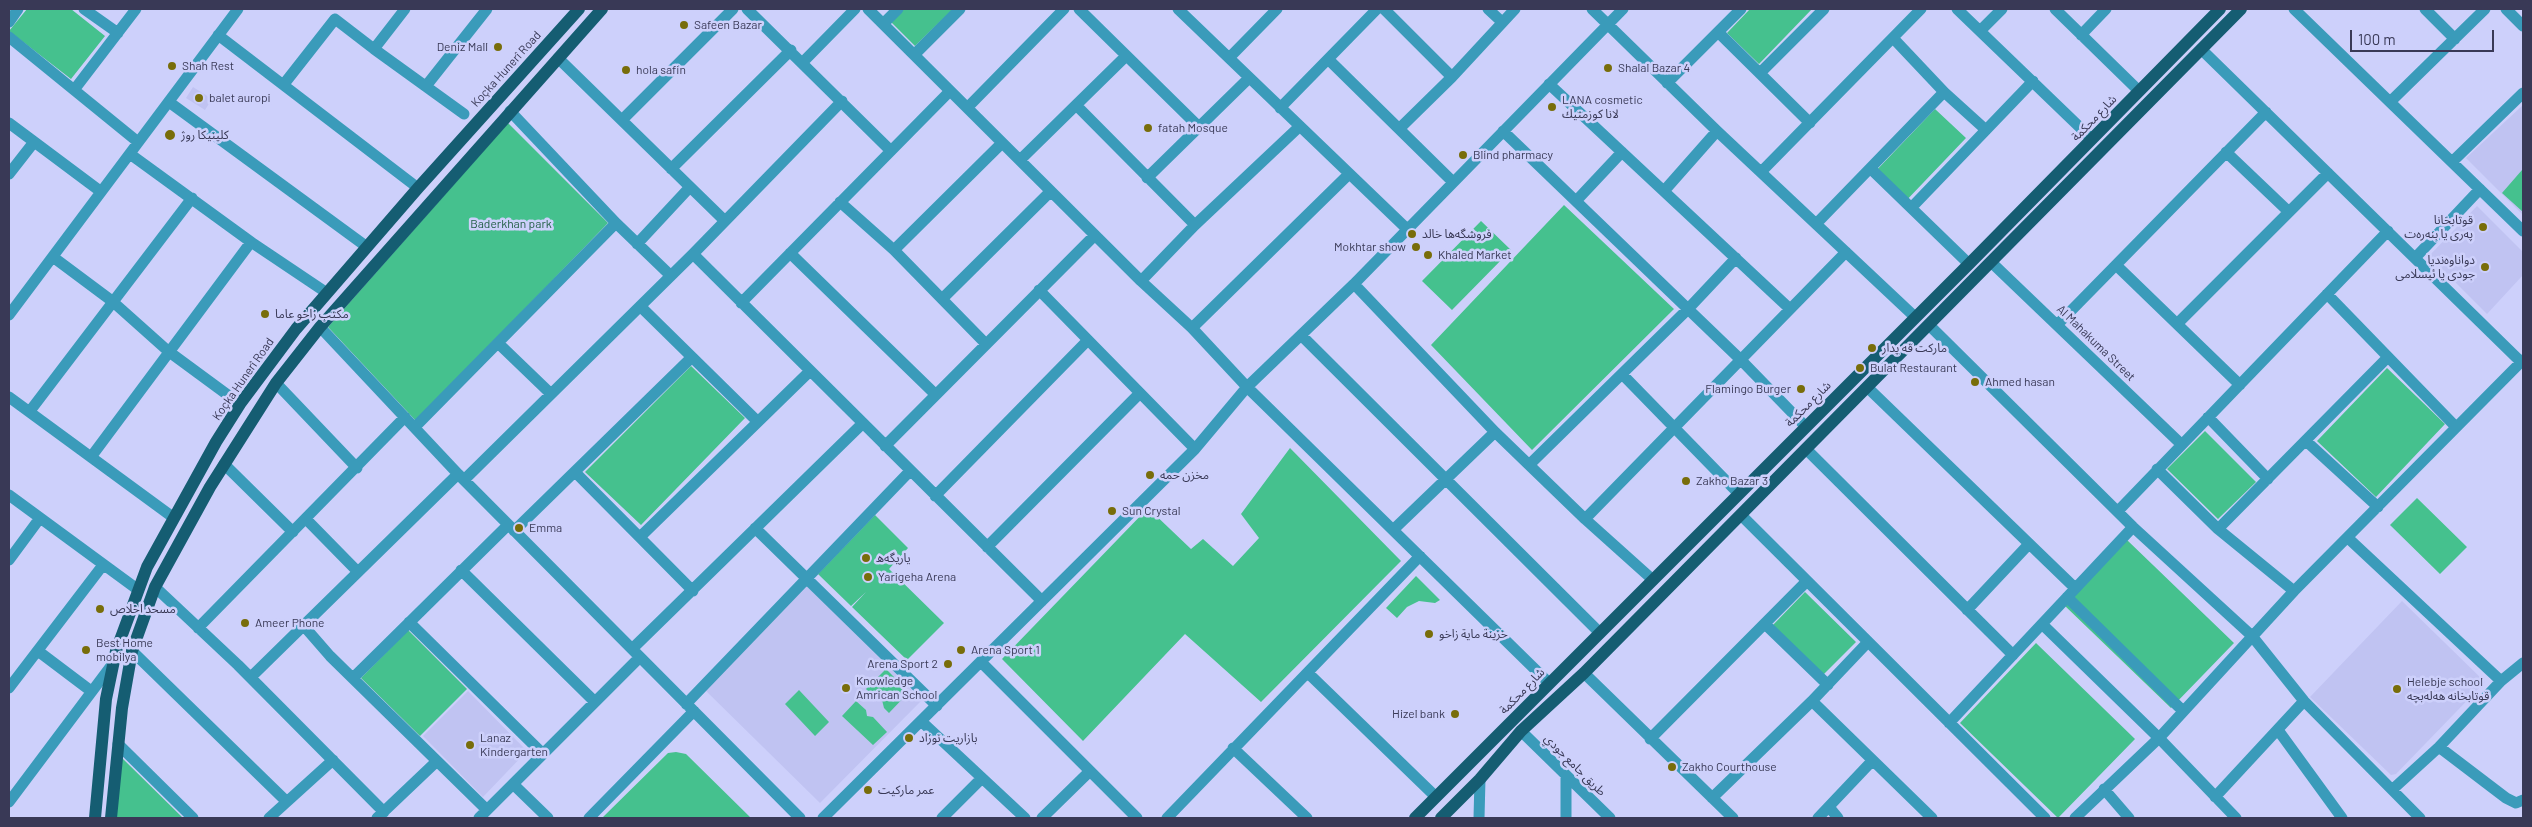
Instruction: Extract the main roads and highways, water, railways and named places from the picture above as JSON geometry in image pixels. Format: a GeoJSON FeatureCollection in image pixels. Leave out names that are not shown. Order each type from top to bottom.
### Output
{"type":"FeatureCollection","features":[{"type":"Feature","properties":{"kind":"main road","name":"Koçka Hunerî Road"},"geometry":{"type":"LineString","coordinates":[[95,818],[112,666],[137,589],[192,483],[240,404],[282,347],[367,246],[579,9]]}},
{"type":"Feature","properties":{"kind":"main road"},"geometry":{"type":"LineString","coordinates":[[112,818],[123,698],[132,652],[156,588],[224,464],[276,383],[320,327],[602,9]]}},
{"type":"Feature","properties":{"kind":"main road","name":"شارع محكمة"},"geometry":{"type":"LineString","coordinates":[[1441,818],[1480,779],[1521,731],[1584,673],[1991,262],[2027,214],[2040,192],[2220,9]]}},
{"type":"Feature","properties":{"kind":"main road","name":"شارع محكمة"},"geometry":{"type":"LineString","coordinates":[[1415,818],[1915,317],[1970,264],[2027,214],[2051,200],[2241,9]]}},
{"type":"Feature","properties":{"kind":"main road"},"geometry":{"type":"LineString","coordinates":[[2040,192],[2051,200]]}},
{"type":"Feature","properties":{"kind":"main road"},"geometry":{"type":"LineString","coordinates":[[282,347],[296,357]]}},
{"type":"Feature","properties":{"kind":"place","name":"Safeen Bazar"},"geometry":{"type":"Point","coordinates":[684,25]}},
{"type":"Feature","properties":{"kind":"place","name":"Deniz Mall"},"geometry":{"type":"Point","coordinates":[498,47]}},
{"type":"Feature","properties":{"kind":"place","name":"Shah Rest"},"geometry":{"type":"Point","coordinates":[172,66]}},
{"type":"Feature","properties":{"kind":"place","name":"Shalal Bazar 4"},"geometry":{"type":"Point","coordinates":[1608,68]}},
{"type":"Feature","properties":{"kind":"place","name":"hola safin"},"geometry":{"type":"Point","coordinates":[626,70]}},
{"type":"Feature","properties":{"kind":"place","name":"balet auropi"},"geometry":{"type":"Point","coordinates":[199,98]}},
{"type":"Feature","properties":{"kind":"place","name":"LANA cosmetic لانا کوزمتیك"},"geometry":{"type":"Point","coordinates":[1552,107]}},
{"type":"Feature","properties":{"kind":"place","name":"fatah Mosque"},"geometry":{"type":"Point","coordinates":[1148,128]}},
{"type":"Feature","properties":{"kind":"place","name":"كلينيكا روژ"},"geometry":{"type":"Point","coordinates":[170,135]}},
{"type":"Feature","properties":{"kind":"place","name":"Blind pharmacy"},"geometry":{"type":"Point","coordinates":[1463,155]}},
{"type":"Feature","properties":{"kind":"place","name":"قوتابخانا پەری یا بنەرەت"},"geometry":{"type":"Point","coordinates":[2483,227]}},
{"type":"Feature","properties":{"kind":"place","name":"فروشگەها خالد"},"geometry":{"type":"Point","coordinates":[1412,234]}},
{"type":"Feature","properties":{"kind":"place","name":"Mokhtar show"},"geometry":{"type":"Point","coordinates":[1416,247]}},
{"type":"Feature","properties":{"kind":"place","name":"Khaled Market"},"geometry":{"type":"Point","coordinates":[1428,255]}},
{"type":"Feature","properties":{"kind":"place","name":"دواناوەندیا جودی یا ئیسلامی"},"geometry":{"type":"Point","coordinates":[2485,267]}},
{"type":"Feature","properties":{"kind":"place","name":"مكتب زاخو عاما"},"geometry":{"type":"Point","coordinates":[265,314]}},
{"type":"Feature","properties":{"kind":"place","name":"ماركت قه يدار"},"geometry":{"type":"Point","coordinates":[1872,348]}},
{"type":"Feature","properties":{"kind":"place","name":"Bulat Restaurant"},"geometry":{"type":"Point","coordinates":[1860,368]}},
{"type":"Feature","properties":{"kind":"place","name":"Ahmed hasan"},"geometry":{"type":"Point","coordinates":[1975,382]}},
{"type":"Feature","properties":{"kind":"place","name":"Flamingo Burger"},"geometry":{"type":"Point","coordinates":[1801,389]}},
{"type":"Feature","properties":{"kind":"place","name":"مخزن حمه"},"geometry":{"type":"Point","coordinates":[1150,475]}},
{"type":"Feature","properties":{"kind":"place","name":"Zakho Bazar 3"},"geometry":{"type":"Point","coordinates":[1686,481]}},
{"type":"Feature","properties":{"kind":"place","name":"Sun Crystal"},"geometry":{"type":"Point","coordinates":[1112,511]}},
{"type":"Feature","properties":{"kind":"place","name":"Emma"},"geometry":{"type":"Point","coordinates":[519,528]}},
{"type":"Feature","properties":{"kind":"place","name":"یاریگه‌ه"},"geometry":{"type":"Point","coordinates":[866,558]}},
{"type":"Feature","properties":{"kind":"place","name":"Yarigeha Arena"},"geometry":{"type":"Point","coordinates":[868,577]}},
{"type":"Feature","properties":{"kind":"place","name":"مسحد اخلاص"},"geometry":{"type":"Point","coordinates":[100,609]}},
{"type":"Feature","properties":{"kind":"place","name":"Ameer Phone"},"geometry":{"type":"Point","coordinates":[245,623]}},
{"type":"Feature","properties":{"kind":"place","name":"خزينة ماية زاخو"},"geometry":{"type":"Point","coordinates":[1429,634]}},
{"type":"Feature","properties":{"kind":"place","name":"Best Home mobilya"},"geometry":{"type":"Point","coordinates":[86,650]}},
{"type":"Feature","properties":{"kind":"place","name":"Arena Sport 1"},"geometry":{"type":"Point","coordinates":[961,650]}},
{"type":"Feature","properties":{"kind":"place","name":"Arena Sport 2"},"geometry":{"type":"Point","coordinates":[948,664]}},
{"type":"Feature","properties":{"kind":"place","name":"Knowledge Amrican School"},"geometry":{"type":"Point","coordinates":[846,688]}},
{"type":"Feature","properties":{"kind":"place","name":"Helebje school قوتابخانە هەلەبچە"},"geometry":{"type":"Point","coordinates":[2397,689]}},
{"type":"Feature","properties":{"kind":"place","name":"Hizel bank"},"geometry":{"type":"Point","coordinates":[1455,714]}},
{"type":"Feature","properties":{"kind":"place","name":"بازاريت نوزاد"},"geometry":{"type":"Point","coordinates":[909,738]}},
{"type":"Feature","properties":{"kind":"place","name":"Lanaz Kindergarten"},"geometry":{"type":"Point","coordinates":[470,745]}},
{"type":"Feature","properties":{"kind":"place","name":"Zakho Courthouse"},"geometry":{"type":"Point","coordinates":[1672,767]}},
{"type":"Feature","properties":{"kind":"place","name":"عمر ماركيت"},"geometry":{"type":"Point","coordinates":[868,790]}},
{"type":"Feature","properties":{"kind":"park label","name":"Baderkhan park"},"geometry":{"type":"Point","coordinates":[511,224]}}]}
